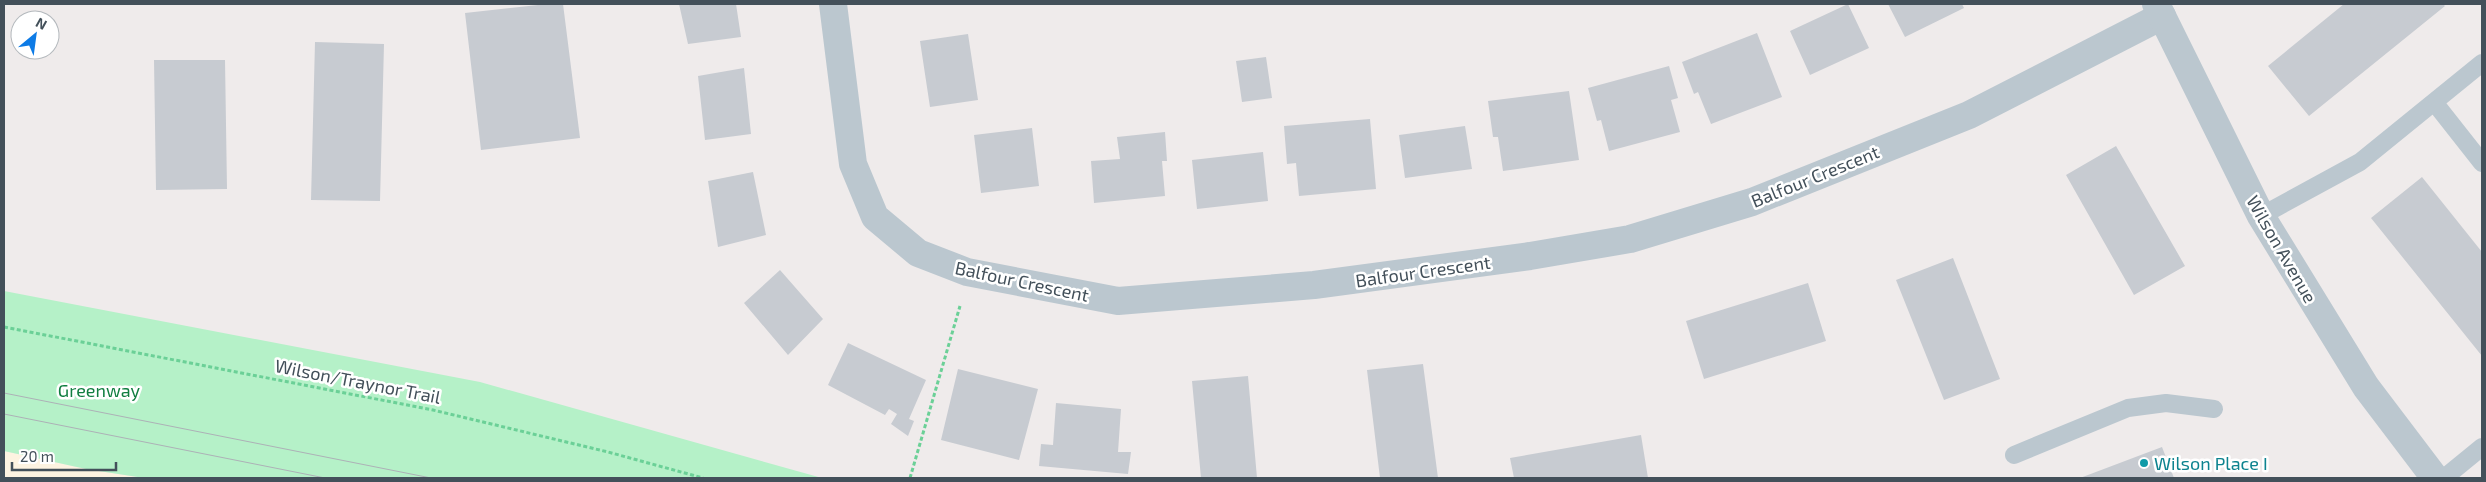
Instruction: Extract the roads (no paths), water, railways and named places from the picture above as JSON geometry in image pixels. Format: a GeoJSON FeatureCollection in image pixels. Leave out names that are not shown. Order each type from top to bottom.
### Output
{"type":"FeatureCollection","features":[{"type":"Feature","properties":{"kind":"street","name":"Balfour Crescent"},"geometry":{"type":"LineString","coordinates":[[833,4],[853,164],[875,217],[918,253],[967,272],[1118,301],[1314,285],[1530,256],[1630,239],[1752,202],[1970,115],[2159,10]]}},
{"type":"Feature","properties":{"kind":"street","name":"Wilson Avenue"},"geometry":{"type":"LineString","coordinates":[[2159,10],[2261,216],[2366,387],[2435,478]]}},
{"type":"Feature","properties":{"kind":"lane"},"geometry":{"type":"LineString","coordinates":[[2261,216],[2360,162],[2482,63]]}},
{"type":"Feature","properties":{"kind":"lane"},"geometry":{"type":"LineString","coordinates":[[2434,102],[2482,163]]}},
{"type":"Feature","properties":{"kind":"lane"},"geometry":{"type":"LineString","coordinates":[[2014,455],[2128,408],[2166,403],[2214,409]]}},
{"type":"Feature","properties":{"kind":"lane"},"geometry":{"type":"LineString","coordinates":[[2444,478],[2482,446]]}},
{"type":"Feature","properties":{"kind":"tram line"},"geometry":{"type":"LineString","coordinates":[[4,393],[431,478]]}},
{"type":"Feature","properties":{"kind":"tram line"},"geometry":{"type":"LineString","coordinates":[[4,414],[325,478]]}},
{"type":"Feature","properties":{"kind":"place","name":"Wilson Place I"},"geometry":{"type":"Point","coordinates":[2144,463]}},
{"type":"Feature","properties":{"kind":"park label","name":"Greenway"},"geometry":{"type":"Point","coordinates":[99,390]}}]}
